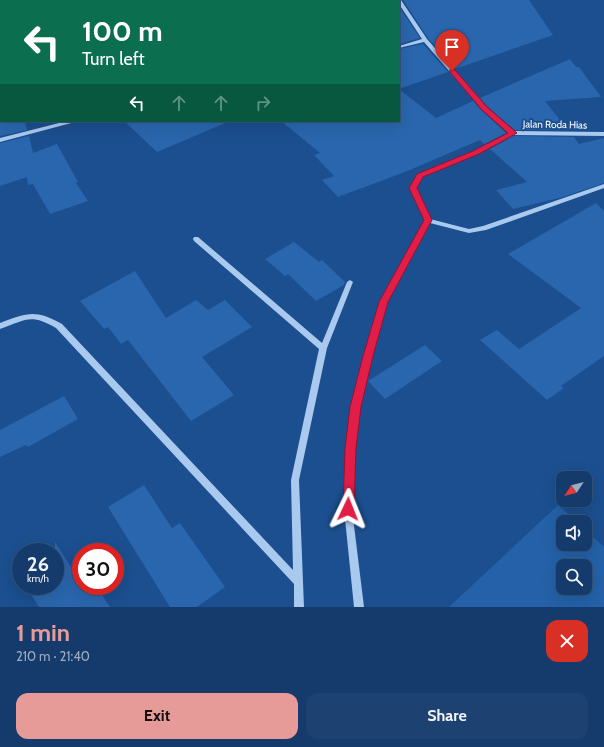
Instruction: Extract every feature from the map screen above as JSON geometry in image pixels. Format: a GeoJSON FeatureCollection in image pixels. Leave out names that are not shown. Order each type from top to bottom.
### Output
{"type":"FeatureCollection","features":[{"type":"Feature","properties":{"kind":"street","name":"Jalan Roda Hias"},"geometry":{"type":"LineString","coordinates":[[400,2],[425,40],[485,109],[513,133],[604,134]]}},
{"type":"Feature","properties":{"kind":"street"},"geometry":{"type":"LineString","coordinates":[[400,47],[425,40]]}},
{"type":"Feature","properties":{"kind":"street"},"geometry":{"type":"LineString","coordinates":[[0,140],[69,122]]}},
{"type":"Feature","properties":{"kind":"street"},"geometry":{"type":"LineString","coordinates":[[513,133],[476,152],[420,175],[413,188],[428,220],[469,231],[484,228],[604,186]]}},
{"type":"Feature","properties":{"kind":"street"},"geometry":{"type":"LineString","coordinates":[[359,607],[348,509],[350,448],[355,407],[384,302],[428,220]]}},
{"type":"Feature","properties":{"kind":"street"},"geometry":{"type":"LineString","coordinates":[[196,239],[323,348]]}},
{"type":"Feature","properties":{"kind":"street"},"geometry":{"type":"LineString","coordinates":[[299,607],[295,480],[323,348],[350,282]]}},
{"type":"Feature","properties":{"kind":"street"},"geometry":{"type":"LineString","coordinates":[[0,326],[30,315],[44,316],[59,326],[299,583]]}},
{"type":"Feature","properties":{"kind":"shaded area"},"geometry":{"type":"Polygon","coordinates":[[[556,507],[560,507],[569,515],[556,515],[556,551],[592,551],[592,536],[604,547],[604,607],[449,607],[556,507]]]}},
{"type":"Feature","properties":{"kind":"building"},"geometry":{"type":"Polygon","coordinates":[[[403,0],[529,0],[553,35],[455,69],[428,38],[403,0]]]}},
{"type":"Feature","properties":{"kind":"building"},"geometry":{"type":"Polygon","coordinates":[[[400,8],[420,38],[400,44],[400,8]]]}},
{"type":"Feature","properties":{"kind":"building"},"geometry":{"type":"Polygon","coordinates":[[[423,44],[448,72],[400,89],[400,49],[423,44]]]}},
{"type":"Feature","properties":{"kind":"building"},"geometry":{"type":"Polygon","coordinates":[[[570,59],[576,67],[579,67],[601,97],[545,101],[568,130],[515,130],[488,107],[480,98],[570,59]]]}},
{"type":"Feature","properties":{"kind":"building"},"geometry":{"type":"Polygon","coordinates":[[[400,90],[436,118],[473,101],[506,133],[484,144],[480,140],[405,172],[338,197],[322,180],[334,176],[314,155],[320,153],[282,122],[400,122],[400,90]]]}},
{"type":"Feature","properties":{"kind":"building"},"geometry":{"type":"Polygon","coordinates":[[[0,122],[25,122],[27,130],[0,136],[0,122]]]}},
{"type":"Feature","properties":{"kind":"building"},"geometry":{"type":"Polygon","coordinates":[[[125,122],[228,122],[157,152],[125,122]]]}},
{"type":"Feature","properties":{"kind":"building"},"geometry":{"type":"Polygon","coordinates":[[[29,136],[33,153],[57,144],[78,182],[76,183],[88,201],[50,214],[33,184],[28,185],[27,177],[0,186],[0,143],[29,136]]]}},
{"type":"Feature","properties":{"kind":"building"},"geometry":{"type":"Polygon","coordinates":[[[514,136],[574,137],[579,144],[604,138],[604,183],[563,197],[513,209],[496,190],[527,182],[490,149],[514,136]]]}},
{"type":"Feature","properties":{"kind":"building"},"geometry":{"type":"Polygon","coordinates":[[[596,203],[604,211],[604,356],[561,386],[564,388],[547,400],[480,340],[497,330],[519,349],[581,308],[508,254],[596,203]]]}},
{"type":"Feature","properties":{"kind":"building"},"geometry":{"type":"Polygon","coordinates":[[[294,242],[319,262],[322,260],[345,282],[344,285],[316,301],[288,274],[285,276],[265,259],[294,242]]]}},
{"type":"Feature","properties":{"kind":"building"},"geometry":{"type":"Polygon","coordinates":[[[135,271],[166,318],[196,300],[208,310],[225,300],[252,327],[202,357],[234,395],[191,421],[128,340],[121,344],[108,327],[104,329],[80,301],[135,271]]]}},
{"type":"Feature","properties":{"kind":"building"},"geometry":{"type":"Polygon","coordinates":[[[425,345],[442,361],[385,399],[368,381],[425,345]]]}},
{"type":"Feature","properties":{"kind":"building"},"geometry":{"type":"Polygon","coordinates":[[[64,396],[78,419],[28,447],[26,445],[0,457],[0,430],[64,396]]]}},
{"type":"Feature","properties":{"kind":"building"},"geometry":{"type":"Polygon","coordinates":[[[144,485],[172,528],[180,523],[225,587],[197,607],[170,607],[108,507],[144,485]]]}},
{"type":"Feature","properties":{"kind":"building"},"geometry":{"type":"Polygon","coordinates":[[[64,556],[72,569],[72,595],[102,595],[110,607],[39,607],[32,595],[64,595],[64,556]]]}},
{"type":"Feature","properties":{"kind":"route"},"geometry":{"type":"LineString","coordinates":[[348,509],[350,448],[355,407],[368,356],[384,302],[428,220],[413,188],[420,175],[476,152],[513,133],[485,109],[452,71]]}}]}
